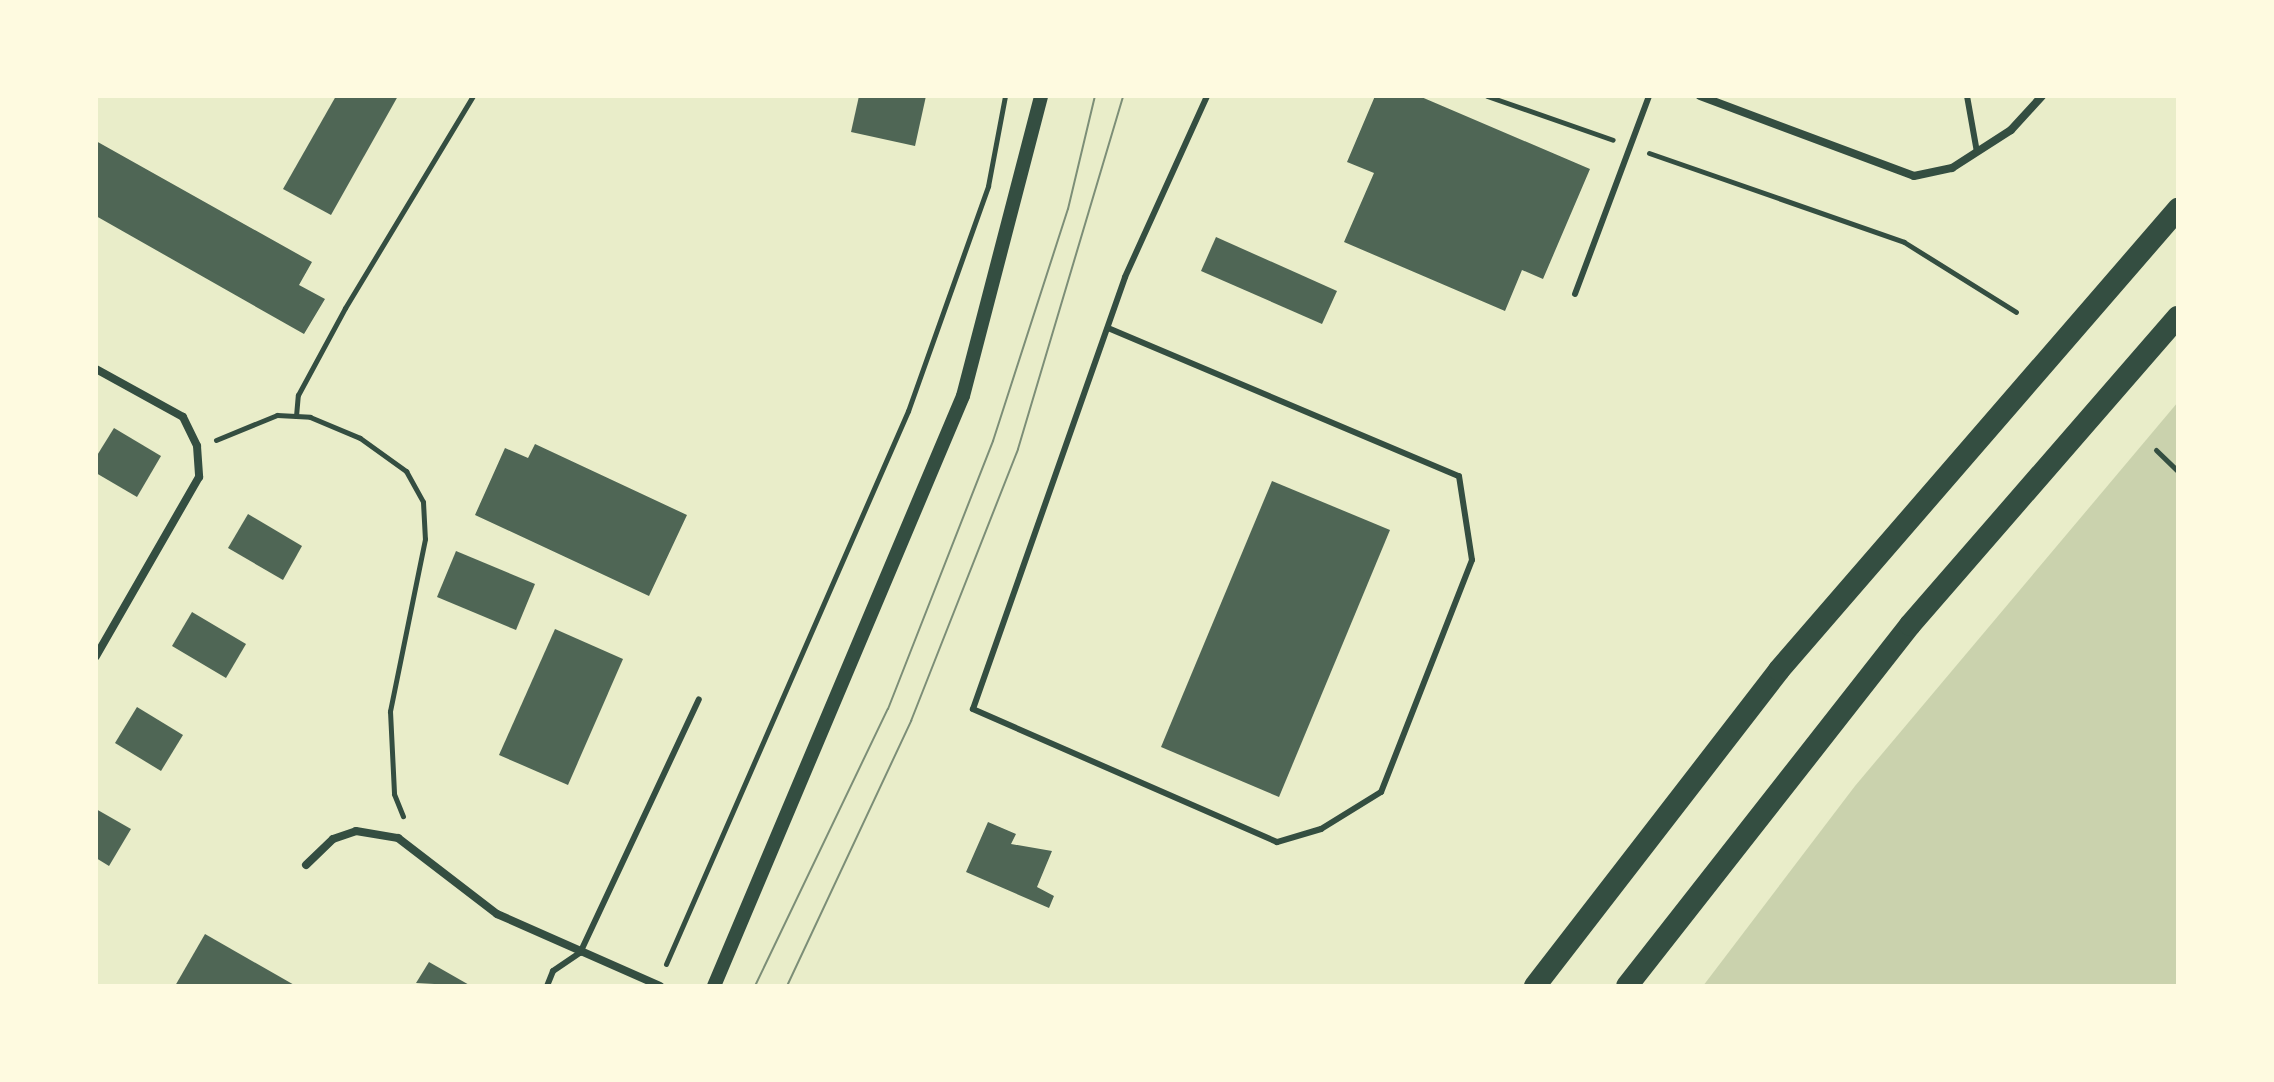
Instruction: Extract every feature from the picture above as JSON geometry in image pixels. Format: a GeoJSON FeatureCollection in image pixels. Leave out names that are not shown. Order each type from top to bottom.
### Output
{"type":"FeatureCollection","features":[{"type":"Feature","properties":{"kind":"highway"},"geometry":{"type":"LineString","coordinates":[[1535,986],[1779,670],[2178,209]]}},
{"type":"Feature","properties":{"kind":"highway"},"geometry":{"type":"LineString","coordinates":[[1627,986],[1910,625],[2178,317]]}},
{"type":"Feature","properties":{"kind":"street"},"geometry":{"type":"LineString","coordinates":[[714,986],[963,396],[1041,96]]}},
{"type":"Feature","properties":{"kind":"street"},"geometry":{"type":"LineString","coordinates":[[1700,96],[1914,176],[1952,168],[1977,152],[2042,96]]}},
{"type":"Feature","properties":{"kind":"street"},"geometry":{"type":"LineString","coordinates":[[96,369],[183,417],[197,446],[199,477],[96,656]]}},
{"type":"Feature","properties":{"kind":"street"},"geometry":{"type":"LineString","coordinates":[[306,865],[333,839],[356,831],[398,838],[497,914],[658,985]]}},
{"type":"Feature","properties":{"kind":"lane"},"geometry":{"type":"LineString","coordinates":[[1108,328],[1459,476],[1472,560],[1467,575],[1381,792],[1321,829],[1277,842],[973,709],[1108,328],[1207,96]]}},
{"type":"Feature","properties":{"kind":"lane"},"geometry":{"type":"LineString","coordinates":[[1575,294],[1649,96]]}},
{"type":"Feature","properties":{"kind":"lane"},"geometry":{"type":"LineString","coordinates":[[1967,96],[1977,152]]}},
{"type":"Feature","properties":{"kind":"lane"},"geometry":{"type":"LineString","coordinates":[[547,986],[553,971],[580,953],[699,699]]}},
{"type":"Feature","properties":{"kind":"path"},"geometry":{"type":"LineString","coordinates":[[296,416],[298,395],[345,308],[473,96]]}},
{"type":"Feature","properties":{"kind":"path"},"geometry":{"type":"LineString","coordinates":[[658,985],[908,411],[988,186],[1005,96]]}},
{"type":"Feature","properties":{"kind":"path"},"geometry":{"type":"LineString","coordinates":[[1487,96],[1904,242],[2016,312]]}},
{"type":"Feature","properties":{"kind":"path"},"geometry":{"type":"LineString","coordinates":[[197,446],[277,415],[296,416],[360,438],[406,471],[423,502],[425,539],[390,711],[389,756],[394,794],[427,859]]}},
{"type":"Feature","properties":{"kind":"path"},"geometry":{"type":"LineString","coordinates":[[2156,450],[2178,471]]}},
{"type":"Feature","properties":{"kind":"green space"},"geometry":{"type":"Polygon","coordinates":[[[2178,402],[2178,986],[1703,986],[1855,786],[2178,402]]]}},
{"type":"Feature","properties":{"kind":"building"},"geometry":{"type":"Polygon","coordinates":[[[336,96],[398,96],[331,215],[283,189],[336,96]]]}},
{"type":"Feature","properties":{"kind":"building"},"geometry":{"type":"Polygon","coordinates":[[[859,96],[926,96],[915,146],[851,132],[859,96]]]}},
{"type":"Feature","properties":{"kind":"building"},"geometry":{"type":"Polygon","coordinates":[[[1375,96],[1419,96],[1590,169],[1543,279],[1522,270],[1505,311],[1344,242],[1374,173],[1347,162],[1375,96]]]}},
{"type":"Feature","properties":{"kind":"building"},"geometry":{"type":"Polygon","coordinates":[[[96,141],[312,262],[299,285],[325,299],[304,334],[96,216],[96,141]]]}},
{"type":"Feature","properties":{"kind":"building"},"geometry":{"type":"Polygon","coordinates":[[[1216,237],[1337,291],[1322,324],[1201,271],[1216,237]]]}},
{"type":"Feature","properties":{"kind":"building"},"geometry":{"type":"Polygon","coordinates":[[[114,428],[161,456],[137,497],[96,473],[96,457],[114,428]]]}},
{"type":"Feature","properties":{"kind":"building"},"geometry":{"type":"Polygon","coordinates":[[[535,444],[687,515],[649,596],[475,515],[505,448],[528,458],[535,444]]]}},
{"type":"Feature","properties":{"kind":"building"},"geometry":{"type":"Polygon","coordinates":[[[1272,481],[1390,530],[1279,797],[1161,747],[1272,481]]]}},
{"type":"Feature","properties":{"kind":"building"},"geometry":{"type":"Polygon","coordinates":[[[248,514],[302,546],[283,580],[228,548],[248,514]]]}},
{"type":"Feature","properties":{"kind":"building"},"geometry":{"type":"Polygon","coordinates":[[[456,551],[535,584],[516,630],[437,597],[456,551]]]}},
{"type":"Feature","properties":{"kind":"building"},"geometry":{"type":"Polygon","coordinates":[[[192,612],[246,644],[226,678],[172,646],[192,612]]]}},
{"type":"Feature","properties":{"kind":"building"},"geometry":{"type":"Polygon","coordinates":[[[555,629],[623,659],[568,785],[499,755],[555,629]]]}},
{"type":"Feature","properties":{"kind":"building"},"geometry":{"type":"Polygon","coordinates":[[[137,707],[183,735],[161,771],[115,743],[137,707]]]}},
{"type":"Feature","properties":{"kind":"building"},"geometry":{"type":"Polygon","coordinates":[[[96,809],[131,829],[109,866],[96,858],[96,809]]]}},
{"type":"Feature","properties":{"kind":"building"},"geometry":{"type":"Polygon","coordinates":[[[988,822],[1016,834],[1011,844],[1052,851],[1037,887],[1054,896],[1049,908],[966,872],[988,822]]]}},
{"type":"Feature","properties":{"kind":"building"},"geometry":{"type":"Polygon","coordinates":[[[205,934],[296,986],[175,986],[205,934]]]}},
{"type":"Feature","properties":{"kind":"building"},"geometry":{"type":"Polygon","coordinates":[[[429,962],[471,986],[416,983],[429,962]]]}},
{"type":"Feature","properties":{"kind":"tram line"},"geometry":{"type":"LineString","coordinates":[[755,986],[888,709],[993,441],[1068,209],[1095,96]]}},
{"type":"Feature","properties":{"kind":"tram line"},"geometry":{"type":"LineString","coordinates":[[787,986],[911,721],[1018,449],[1123,96]]}}]}
